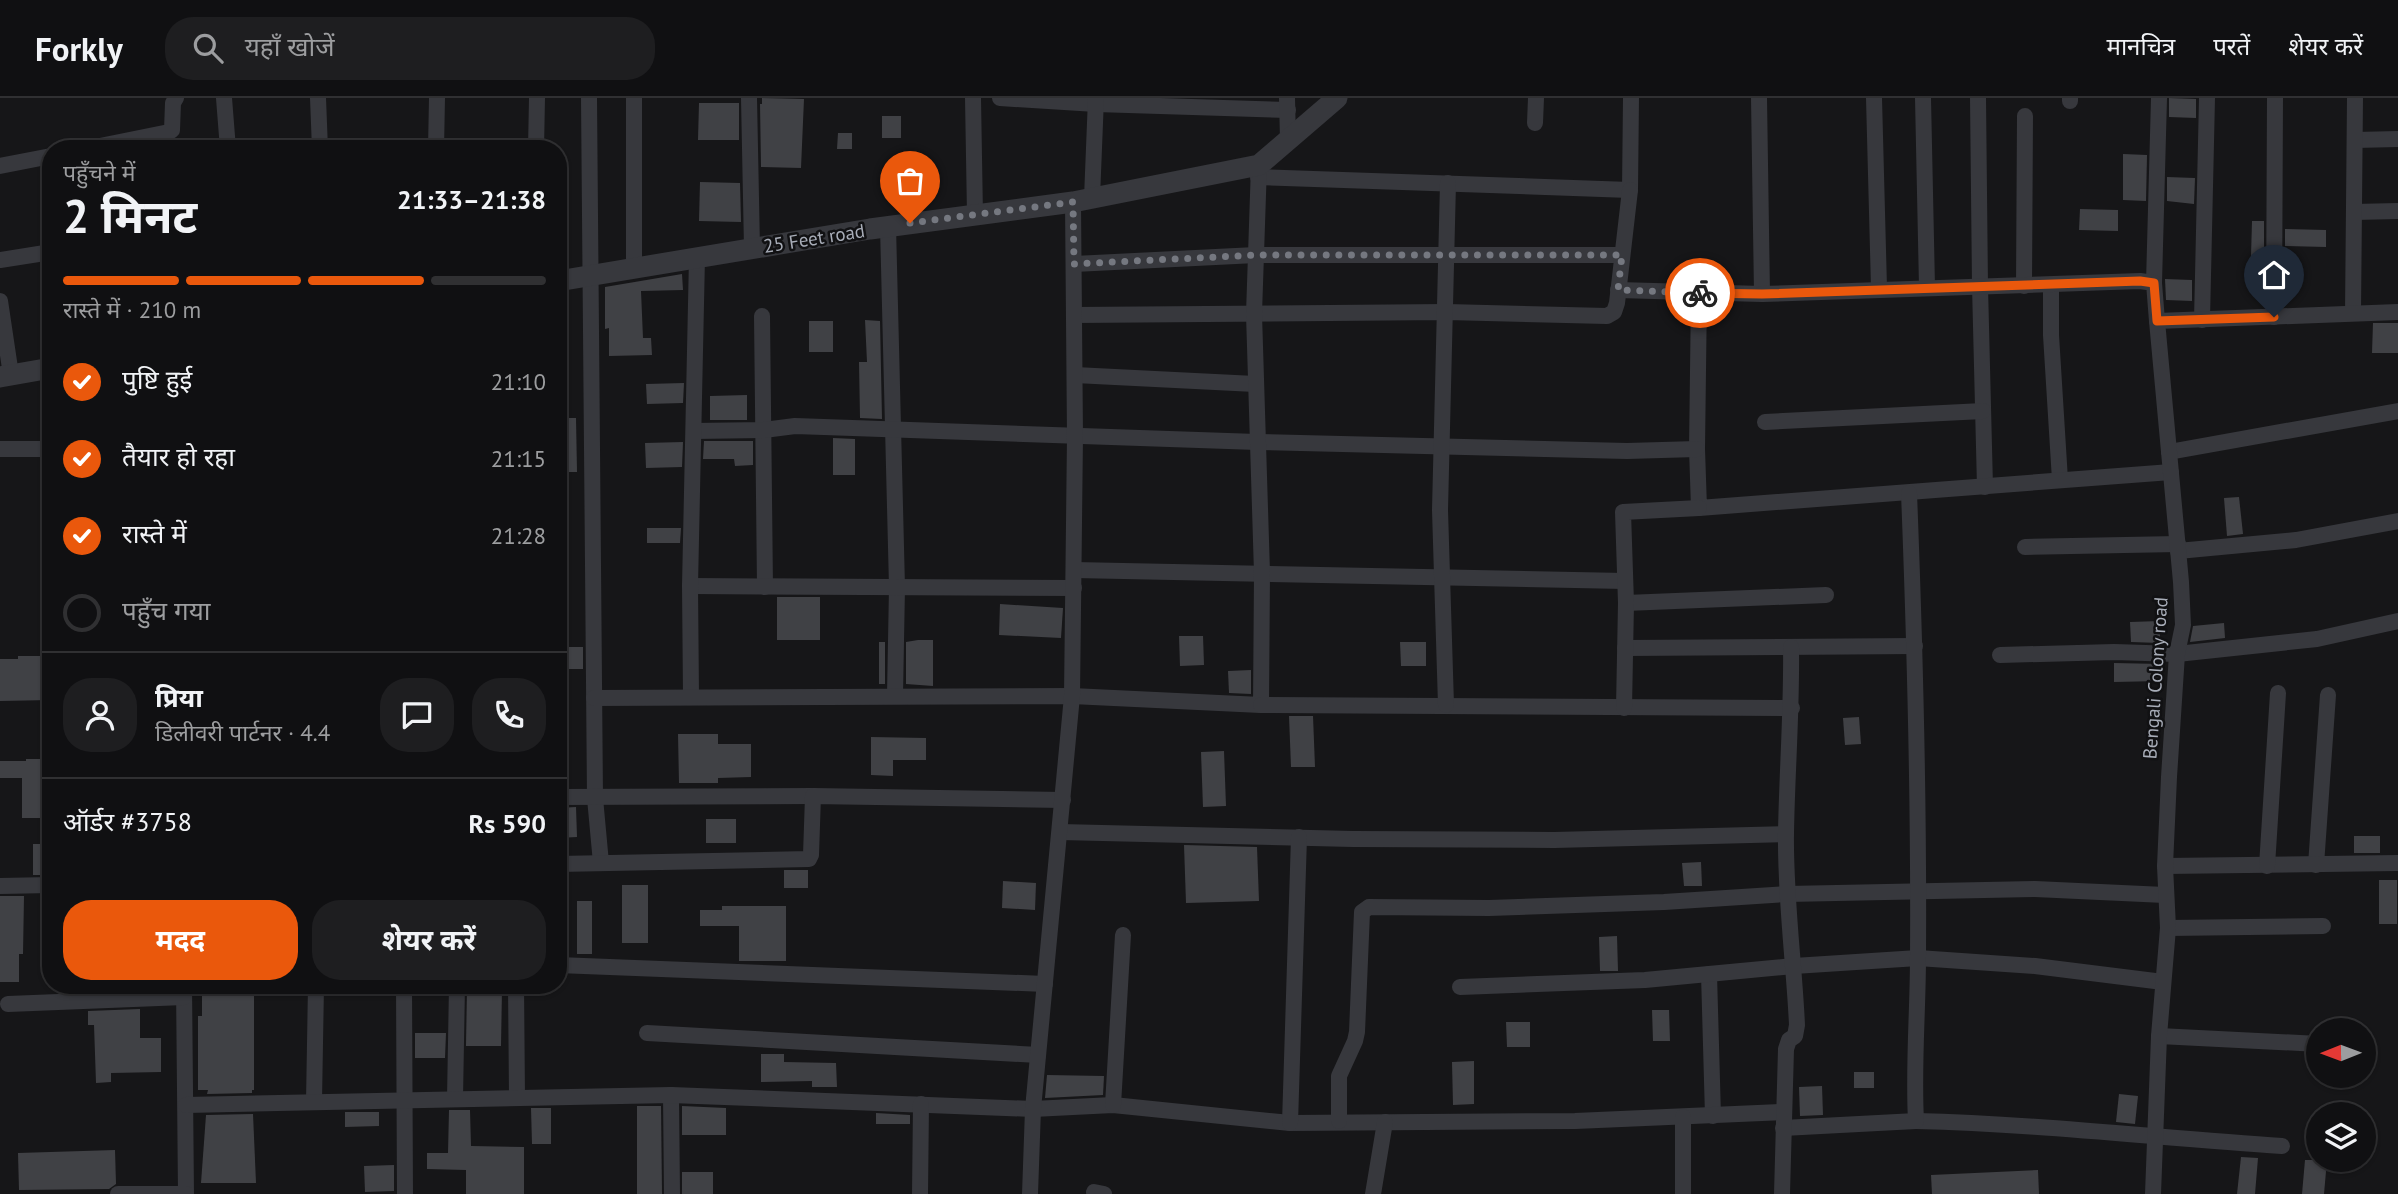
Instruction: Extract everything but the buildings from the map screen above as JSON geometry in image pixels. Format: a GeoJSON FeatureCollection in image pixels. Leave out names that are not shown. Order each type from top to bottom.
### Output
{"type":"FeatureCollection","features":[{"type":"Feature","properties":{"kind":"street"},"geometry":{"type":"LineString","coordinates":[[129,140],[172,130],[173,103],[176,98]]}},
{"type":"Feature","properties":{"kind":"street"},"geometry":{"type":"LineString","coordinates":[[224,98],[227,140]]}},
{"type":"Feature","properties":{"kind":"street"},"geometry":{"type":"LineString","coordinates":[[317,98],[319,140]]}},
{"type":"Feature","properties":{"kind":"street"},"geometry":{"type":"LineString","coordinates":[[436,140],[437,98]]}},
{"type":"Feature","properties":{"kind":"street"},"geometry":{"type":"LineString","coordinates":[[536,140],[537,98]]}},
{"type":"Feature","properties":{"kind":"street"},"geometry":{"type":"LineString","coordinates":[[589,98],[595,798],[601,863]]}},
{"type":"Feature","properties":{"kind":"street"},"geometry":{"type":"LineString","coordinates":[[634,98],[634,268]]}},
{"type":"Feature","properties":{"kind":"street"},"geometry":{"type":"LineString","coordinates":[[749,98],[752,248]]}},
{"type":"Feature","properties":{"kind":"street"},"geometry":{"type":"LineString","coordinates":[[973,98],[975,215]]}},
{"type":"Feature","properties":{"kind":"street"},"geometry":{"type":"LineString","coordinates":[[1000,98],[1287,104],[1288,140]]}},
{"type":"Feature","properties":{"kind":"street","name":"25 Feet road"},"geometry":{"type":"LineString","coordinates":[[567,280],[888,226],[1083,200],[1259,171],[1288,140],[1337,98]]}},
{"type":"Feature","properties":{"kind":"street"},"geometry":{"type":"LineString","coordinates":[[1535,123],[1536,98]]}},
{"type":"Feature","properties":{"kind":"street"},"geometry":{"type":"LineString","coordinates":[[1074,315],[1447,312],[1601,318],[1614,312],[1618,290],[1630,190],[1631,98]]}},
{"type":"Feature","properties":{"kind":"street"},"geometry":{"type":"LineString","coordinates":[[1759,98],[1762,294]]}},
{"type":"Feature","properties":{"kind":"street"},"geometry":{"type":"LineString","coordinates":[[1874,98],[1880,288]]}},
{"type":"Feature","properties":{"kind":"street"},"geometry":{"type":"LineString","coordinates":[[1923,98],[1927,287]]}},
{"type":"Feature","properties":{"kind":"street"},"geometry":{"type":"LineString","coordinates":[[1978,98],[1985,487]]}},
{"type":"Feature","properties":{"kind":"street","name":"Bengali Colony road"},"geometry":{"type":"LineString","coordinates":[[2153,1194],[2159,1036],[2168,928],[2165,866],[2177,654],[2183,625],[2154,283],[2159,98]]}},
{"type":"Feature","properties":{"kind":"street"},"geometry":{"type":"LineString","coordinates":[[2202,320],[2207,98]]}},
{"type":"Feature","properties":{"kind":"street"},"geometry":{"type":"LineString","coordinates":[[2274,317],[2275,98]]}},
{"type":"Feature","properties":{"kind":"street"},"geometry":{"type":"LineString","coordinates":[[2353,313],[2355,98]]}},
{"type":"Feature","properties":{"kind":"street"},"geometry":{"type":"LineString","coordinates":[[1030,1194],[1033,1109],[1072,696],[1076,436],[1074,264],[1096,101]]}},
{"type":"Feature","properties":{"kind":"street"},"geometry":{"type":"LineString","coordinates":[[2024,286],[2025,116]]}},
{"type":"Feature","properties":{"kind":"street"},"geometry":{"type":"LineString","coordinates":[[2355,140],[2398,139]]}},
{"type":"Feature","properties":{"kind":"street"},"geometry":{"type":"LineString","coordinates":[[0,166],[42,158]]}},
{"type":"Feature","properties":{"kind":"street"},"geometry":{"type":"LineString","coordinates":[[1261,705],[1262,573],[1254,314],[1259,171],[1448,183],[1630,190]]}},
{"type":"Feature","properties":{"kind":"street"},"geometry":{"type":"LineString","coordinates":[[1446,705],[1440,510],[1447,312],[1448,183]]}},
{"type":"Feature","properties":{"kind":"street"},"geometry":{"type":"LineString","coordinates":[[2354,212],[2398,211]]}},
{"type":"Feature","properties":{"kind":"street"},"geometry":{"type":"LineString","coordinates":[[888,226],[897,587],[895,695]]}},
{"type":"Feature","properties":{"kind":"street"},"geometry":{"type":"LineString","coordinates":[[0,260],[42,253]]}},
{"type":"Feature","properties":{"kind":"street"},"geometry":{"type":"LineString","coordinates":[[1074,264],[1256,255],[1622,255]]}},
{"type":"Feature","properties":{"kind":"street"},"geometry":{"type":"LineString","coordinates":[[691,696],[690,586],[697,257]]}},
{"type":"Feature","properties":{"kind":"street"},"geometry":{"type":"LineString","coordinates":[[1618,290],[1762,294],[1880,288],[2140,281],[2154,283]]}},
{"type":"Feature","properties":{"kind":"street"},"geometry":{"type":"LineString","coordinates":[[2051,285],[2051,335],[2060,480]]}},
{"type":"Feature","properties":{"kind":"street"},"geometry":{"type":"LineString","coordinates":[[1699,293],[1699,508]]}},
{"type":"Feature","properties":{"kind":"street"},"geometry":{"type":"LineString","coordinates":[[0,301],[6,376],[42,370]]}},
{"type":"Feature","properties":{"kind":"street"},"geometry":{"type":"LineString","coordinates":[[2157,321],[2398,312]]}},
{"type":"Feature","properties":{"kind":"street"},"geometry":{"type":"LineString","coordinates":[[762,316],[765,587]]}},
{"type":"Feature","properties":{"kind":"street"},"geometry":{"type":"LineString","coordinates":[[1075,375],[1255,384]]}},
{"type":"Feature","properties":{"kind":"street"},"geometry":{"type":"LineString","coordinates":[[1765,422],[1983,411]]}},
{"type":"Feature","properties":{"kind":"street"},"geometry":{"type":"LineString","coordinates":[[2169,452],[2398,411]]}},
{"type":"Feature","properties":{"kind":"street"},"geometry":{"type":"LineString","coordinates":[[694,431],[764,430],[795,426],[1256,442],[1628,451],[1697,449]]}},
{"type":"Feature","properties":{"kind":"street"},"geometry":{"type":"LineString","coordinates":[[0,449],[42,449]]}},
{"type":"Feature","properties":{"kind":"street"},"geometry":{"type":"LineString","coordinates":[[1624,708],[1626,603],[1623,512],[2171,472]]}},
{"type":"Feature","properties":{"kind":"street"},"geometry":{"type":"LineString","coordinates":[[1909,493],[1915,646],[1919,958],[1914,1047],[1916,1121]]}},
{"type":"Feature","properties":{"kind":"street"},"geometry":{"type":"LineString","coordinates":[[2025,547],[2178,547],[2295,540],[2398,521]]}},
{"type":"Feature","properties":{"kind":"street"},"geometry":{"type":"LineString","coordinates":[[1074,570],[1625,581]]}},
{"type":"Feature","properties":{"kind":"street"},"geometry":{"type":"LineString","coordinates":[[690,586],[1074,588]]}},
{"type":"Feature","properties":{"kind":"street"},"geometry":{"type":"LineString","coordinates":[[1626,603],[1826,595]]}},
{"type":"Feature","properties":{"kind":"street"},"geometry":{"type":"LineString","coordinates":[[2000,655],[2114,652],[2177,654],[2318,639],[2398,621]]}},
{"type":"Feature","properties":{"kind":"street"},"geometry":{"type":"LineString","coordinates":[[1625,648],[1915,646]]}},
{"type":"Feature","properties":{"kind":"street"},"geometry":{"type":"LineString","coordinates":[[1782,1194],[1787,1044],[1797,1031],[1787,894],[1786,834],[1792,708],[1791,647]]}},
{"type":"Feature","properties":{"kind":"street"},"geometry":{"type":"LineString","coordinates":[[2267,866],[2278,694]]}},
{"type":"Feature","properties":{"kind":"street"},"geometry":{"type":"LineString","coordinates":[[2316,865],[2328,695]]}},
{"type":"Feature","properties":{"kind":"street"},"geometry":{"type":"LineString","coordinates":[[594,698],[1072,696],[1261,705],[1792,708]]}},
{"type":"Feature","properties":{"kind":"street"},"geometry":{"type":"LineString","coordinates":[[567,797],[813,796],[1063,800]]}},
{"type":"Feature","properties":{"kind":"street"},"geometry":{"type":"LineString","coordinates":[[567,864],[809,859],[813,796]]}},
{"type":"Feature","properties":{"kind":"street"},"geometry":{"type":"LineString","coordinates":[[1060,832],[1554,840],[1786,834]]}},
{"type":"Feature","properties":{"kind":"street"},"geometry":{"type":"LineString","coordinates":[[1290,1123],[1299,837]]}},
{"type":"Feature","properties":{"kind":"street"},"geometry":{"type":"LineString","coordinates":[[2165,866],[2398,863]]}},
{"type":"Feature","properties":{"kind":"street"},"geometry":{"type":"LineString","coordinates":[[0,886],[42,885]]}},
{"type":"Feature","properties":{"kind":"street"},"geometry":{"type":"LineString","coordinates":[[1339,1121],[1339,1076],[1357,1032],[1364,908],[1489,908],[1664,902],[1787,894],[2035,889],[2165,895]]}},
{"type":"Feature","properties":{"kind":"street"},"geometry":{"type":"LineString","coordinates":[[2168,928],[2323,926]]}},
{"type":"Feature","properties":{"kind":"street"},"geometry":{"type":"LineString","coordinates":[[1113,1105],[1123,935]]}},
{"type":"Feature","properties":{"kind":"street"},"geometry":{"type":"LineString","coordinates":[[1460,987],[1645,980],[1919,958],[2035,966],[2163,982]]}},
{"type":"Feature","properties":{"kind":"street"},"geometry":{"type":"LineString","coordinates":[[567,965],[1045,984]]}},
{"type":"Feature","properties":{"kind":"street"},"geometry":{"type":"LineString","coordinates":[[1709,974],[1713,1116]]}},
{"type":"Feature","properties":{"kind":"street"},"geometry":{"type":"LineString","coordinates":[[8,1004],[143,994]]}},
{"type":"Feature","properties":{"kind":"street"},"geometry":{"type":"LineString","coordinates":[[118,1194],[186,1194],[184,994]]}},
{"type":"Feature","properties":{"kind":"street"},"geometry":{"type":"LineString","coordinates":[[314,1102],[316,994]]}},
{"type":"Feature","properties":{"kind":"street"},"geometry":{"type":"LineString","coordinates":[[404,994],[405,1194]]}},
{"type":"Feature","properties":{"kind":"street"},"geometry":{"type":"LineString","coordinates":[[455,1099],[457,994]]}},
{"type":"Feature","properties":{"kind":"street"},"geometry":{"type":"LineString","coordinates":[[516,994],[517,1097]]}},
{"type":"Feature","properties":{"kind":"street"},"geometry":{"type":"LineString","coordinates":[[648,1032],[1038,1055]]}},
{"type":"Feature","properties":{"kind":"street"},"geometry":{"type":"LineString","coordinates":[[2159,1036],[2306,1043]]}},
{"type":"Feature","properties":{"kind":"street"},"geometry":{"type":"LineString","coordinates":[[186,1105],[671,1095],[1033,1109],[1113,1105],[1290,1123],[1575,1121],[1713,1116],[1783,1120],[1916,1121],[2042,1126],[2155,1138],[2282,1146]]}},
{"type":"Feature","properties":{"kind":"street"},"geometry":{"type":"LineString","coordinates":[[671,1095],[672,1194]]}},
{"type":"Feature","properties":{"kind":"street"},"geometry":{"type":"LineString","coordinates":[[920,1104],[920,1194]]}},
{"type":"Feature","properties":{"kind":"street"},"geometry":{"type":"LineString","coordinates":[[1683,1117],[1683,1194]]}},
{"type":"Feature","properties":{"kind":"street"},"geometry":{"type":"LineString","coordinates":[[1373,1194],[1385,1122]]}},
{"type":"Feature","properties":{"kind":"way so far"},"geometry":{"type":"LineString","coordinates":[[910,223],[1073,202],[1074,264],[1256,255],[1622,255],[1618,290],[1700,293]]}},
{"type":"Feature","properties":{"kind":"route"},"geometry":{"type":"LineString","coordinates":[[1700,293],[1762,294],[2140,281],[2154,283],[2157,321],[2274,317]]}}]}
